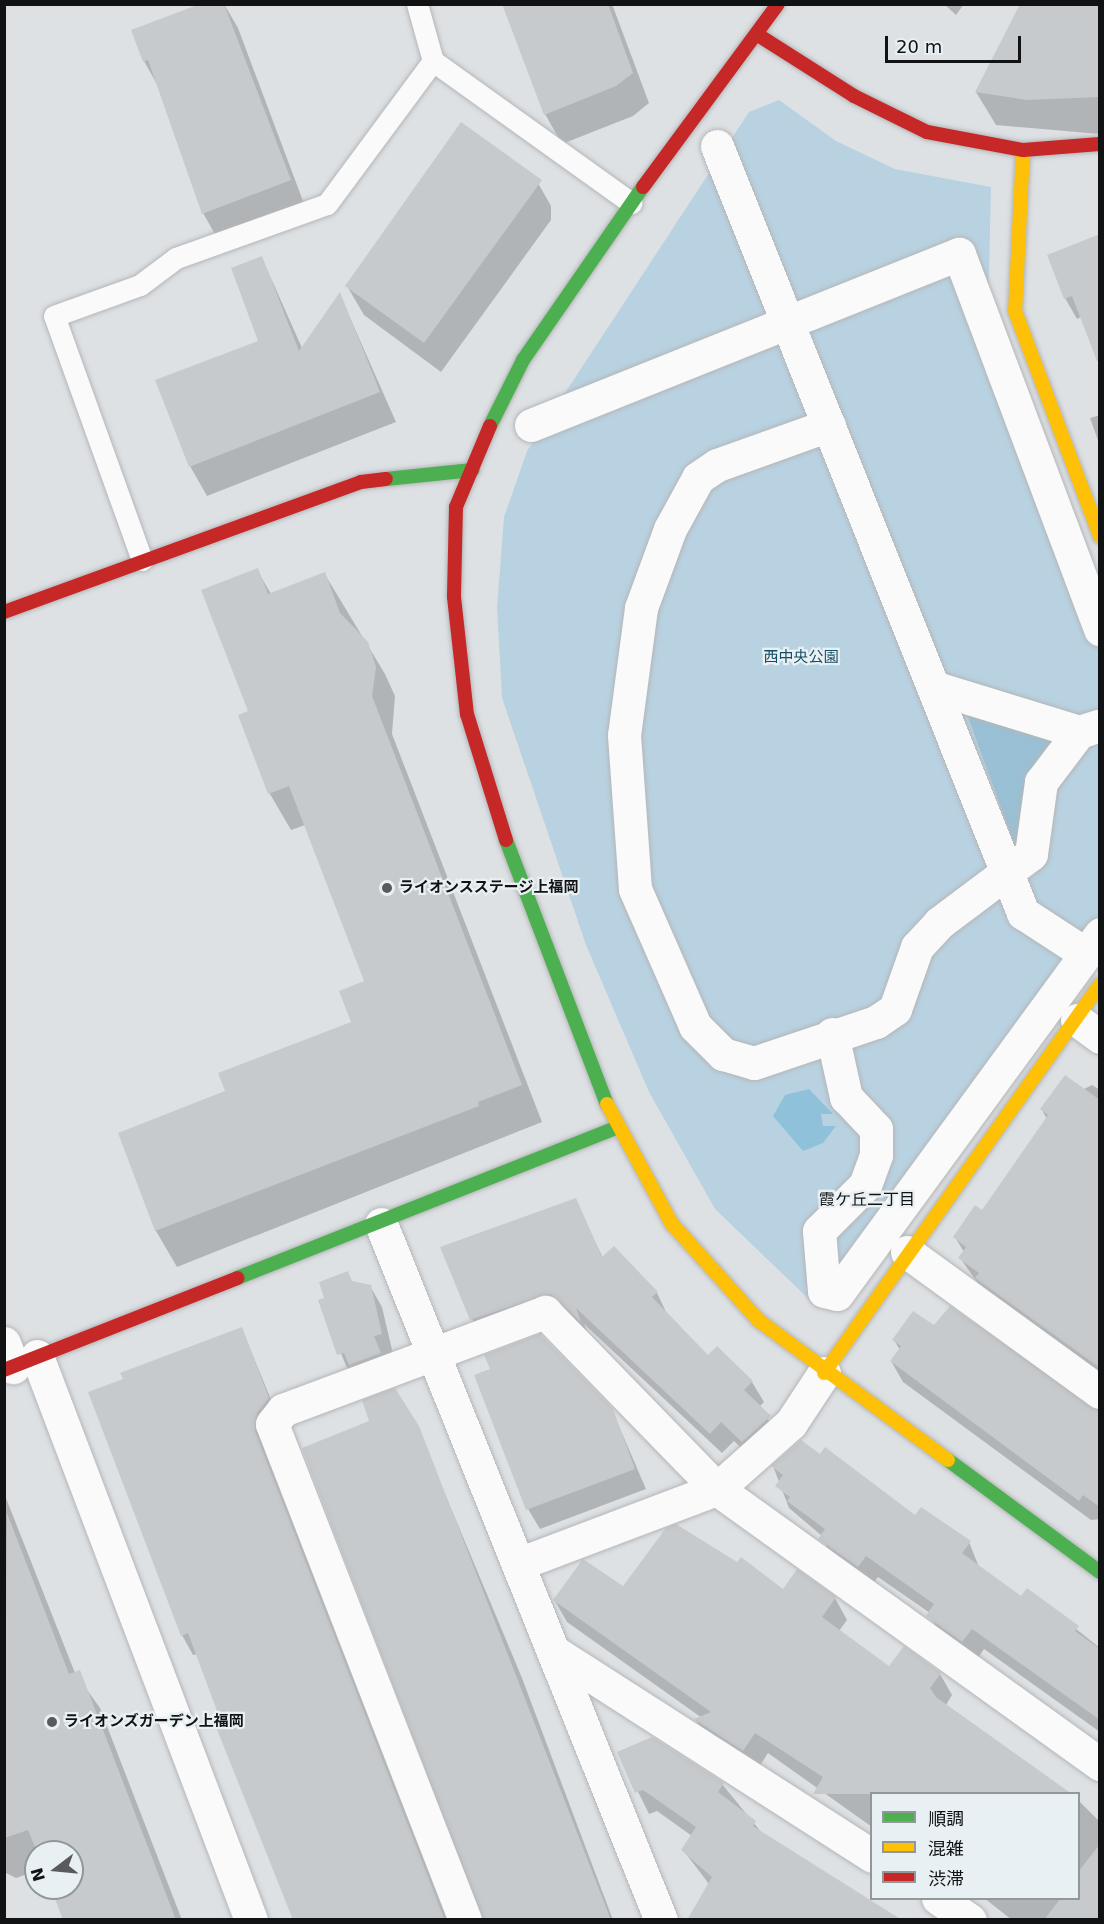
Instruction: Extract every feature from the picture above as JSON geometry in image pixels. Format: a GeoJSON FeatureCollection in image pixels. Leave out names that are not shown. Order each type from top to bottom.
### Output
{"type":"FeatureCollection","features":[{"type":"Feature","properties":{"kind":"street"},"geometry":{"type":"LineString","coordinates":[[778,4],[758,35],[631,203],[523,360],[456,507],[454,597],[467,714],[514,867],[616,1128],[672,1224],[758,1320],[824,1373],[1100,1572]]}},
{"type":"Feature","properties":{"kind":"street"},"geometry":{"type":"LineString","coordinates":[[758,35],[854,96],[927,132],[1023,150],[1100,144]]}},
{"type":"Feature","properties":{"kind":"street"},"geometry":{"type":"LineString","coordinates":[[717,146],[1023,913],[1093,944],[837,1294],[824,1291],[819,1231],[865,1185],[876,1155],[876,1129],[846,1098],[832,1034]]}},
{"type":"Feature","properties":{"kind":"street"},"geometry":{"type":"LineString","coordinates":[[1023,150],[1015,311],[1093,497],[1100,536]]}},
{"type":"Feature","properties":{"kind":"street"},"geometry":{"type":"LineString","coordinates":[[531,425],[959,254],[1100,629]]}},
{"type":"Feature","properties":{"kind":"street"},"geometry":{"type":"LineString","coordinates":[[828,425],[717,465],[698,478],[670,529],[641,608],[624,735],[635,889],[695,1026],[723,1054],[754,1063],[832,1034],[876,1022],[895,1009],[917,947],[939,923],[1008,874],[1030,854],[1041,782],[1089,729],[933,687]]}},
{"type":"Feature","properties":{"kind":"street"},"geometry":{"type":"LineString","coordinates":[[4,612],[361,482],[473,470]]}},
{"type":"Feature","properties":{"kind":"street"},"geometry":{"type":"LineString","coordinates":[[518,1564],[717,1489],[791,1423],[908,1252],[1088,1028],[1100,985]]}},
{"type":"Feature","properties":{"kind":"street"},"geometry":{"type":"LineString","coordinates":[[251,1920],[15,1359],[381,1224],[616,1128]]}},
{"type":"Feature","properties":{"kind":"street"},"geometry":{"type":"LineString","coordinates":[[381,1224],[660,1920]]}},
{"type":"Feature","properties":{"kind":"street"},"geometry":{"type":"LineString","coordinates":[[908,1252],[1100,1392]]}},
{"type":"Feature","properties":{"kind":"street"},"geometry":{"type":"LineString","coordinates":[[465,1920],[272,1424],[283,1410],[545,1312],[717,1489],[1100,1764]]}},
{"type":"Feature","properties":{"kind":"street"},"geometry":{"type":"LineString","coordinates":[[553,1651],[870,1855]]}},
{"type":"Feature","properties":{"kind":"street"},"geometry":{"type":"LineString","coordinates":[[940,1900],[970,1920]]}},
{"type":"Feature","properties":{"kind":"lane"},"geometry":{"type":"LineString","coordinates":[[417,4],[433,61],[631,203]]}},
{"type":"Feature","properties":{"kind":"lane"},"geometry":{"type":"LineString","coordinates":[[142,560],[54,316],[140,285],[176,258],[327,204],[433,61]]}},
{"type":"Feature","properties":{"kind":"green space","name":"西中央公園"},"geometry":{"type":"Polygon","coordinates":[[[779,100],[836,141],[895,169],[991,187],[988,319],[1099,604],[1099,952],[848,1305],[816,1306],[715,1209],[649,1092],[586,945],[502,698],[497,607],[504,517],[527,451],[749,112],[779,100]]]}},
{"type":"Feature","properties":{"kind":"shaded area"},"geometry":{"type":"Polygon","coordinates":[[[967,714],[1064,737],[1025,838],[1014,843],[967,714]]]}},
{"type":"Feature","properties":{"kind":"shaded area"},"geometry":{"type":"Polygon","coordinates":[[[809,1089],[833,1114],[821,1114],[823,1126],[836,1126],[823,1143],[803,1151],[773,1116],[785,1095],[809,1089]]]}},
{"type":"Feature","properties":{"kind":"building"},"geometry":{"type":"Polygon","coordinates":[[[200,4],[224,4],[291,180],[202,214],[148,60],[143,62],[131,30],[200,4]]]}},
{"type":"Feature","properties":{"kind":"building"},"geometry":{"type":"Polygon","coordinates":[[[502,4],[608,4],[633,73],[616,86],[544,115],[502,4]]]}},
{"type":"Feature","properties":{"kind":"building"},"geometry":{"type":"Polygon","coordinates":[[[1020,4],[1100,4],[1100,97],[1027,100],[975,92],[1020,4]]]}},
{"type":"Feature","properties":{"kind":"building"},"geometry":{"type":"Polygon","coordinates":[[[461,122],[542,180],[424,343],[345,286],[461,122]]]}},
{"type":"Feature","properties":{"kind":"building"},"geometry":{"type":"Polygon","coordinates":[[[1100,234],[1100,361],[1097,361],[1072,296],[1064,299],[1047,255],[1100,234]]]}},
{"type":"Feature","properties":{"kind":"building"},"geometry":{"type":"Polygon","coordinates":[[[262,256],[299,351],[340,292],[380,392],[189,467],[155,380],[258,341],[231,268],[262,256]]]}},
{"type":"Feature","properties":{"kind":"building","name":"ライオンスステージ上福岡"},"geometry":{"type":"Polygon","coordinates":[[[258,568],[268,594],[325,572],[340,613],[368,642],[376,667],[372,696],[522,1085],[478,1102],[479,1106],[155,1231],[118,1133],[225,1091],[218,1073],[351,1022],[339,991],[364,981],[289,786],[268,794],[238,715],[248,711],[201,590],[258,568]]]}},
{"type":"Feature","properties":{"kind":"building"},"geometry":{"type":"Polygon","coordinates":[[[1065,1075],[1100,1100],[1100,1368],[975,1278],[979,1273],[958,1258],[966,1247],[953,1237],[975,1205],[982,1210],[1048,1115],[1040,1109],[1065,1075]]]}},
{"type":"Feature","properties":{"kind":"building"},"geometry":{"type":"Polygon","coordinates":[[[576,1198],[602,1257],[614,1246],[658,1292],[652,1297],[708,1355],[717,1346],[753,1381],[744,1390],[771,1416],[742,1442],[721,1422],[710,1434],[576,1308],[581,1322],[550,1294],[470,1320],[440,1247],[576,1198]]]}},
{"type":"Feature","properties":{"kind":"building"},"geometry":{"type":"Polygon","coordinates":[[[348,1271],[352,1281],[371,1285],[382,1334],[374,1336],[381,1353],[349,1365],[344,1353],[337,1355],[318,1300],[324,1298],[319,1282],[348,1271]]]}},
{"type":"Feature","properties":{"kind":"building"},"geometry":{"type":"Polygon","coordinates":[[[950,1306],[1100,1410],[1100,1507],[1083,1495],[1079,1501],[890,1361],[901,1346],[892,1340],[913,1311],[934,1325],[950,1306]]]}},
{"type":"Feature","properties":{"kind":"building"},"geometry":{"type":"Polygon","coordinates":[[[242,1327],[269,1398],[257,1413],[255,1431],[445,1920],[293,1920],[214,1722],[220,1719],[188,1633],[181,1636],[88,1392],[123,1379],[120,1373],[242,1327]]]}},
{"type":"Feature","properties":{"kind":"building"},"geometry":{"type":"Polygon","coordinates":[[[540,1334],[613,1409],[635,1469],[526,1510],[474,1375],[490,1369],[484,1355],[540,1334]]]}},
{"type":"Feature","properties":{"kind":"building"},"geometry":{"type":"Polygon","coordinates":[[[395,1388],[419,1426],[611,1920],[483,1920],[302,1448],[369,1421],[362,1400],[395,1388]]]}},
{"type":"Feature","properties":{"kind":"building"},"geometry":{"type":"Polygon","coordinates":[[[801,1440],[820,1454],[825,1447],[915,1515],[921,1507],[971,1541],[962,1553],[1021,1596],[1027,1588],[1079,1626],[1075,1631],[1100,1649],[1100,1720],[972,1629],[962,1642],[926,1616],[934,1604],[866,1556],[858,1567],[818,1539],[825,1529],[787,1501],[790,1497],[775,1486],[783,1475],[771,1466],[801,1440]]]}},
{"type":"Feature","properties":{"kind":"building","name":"ライオンズガーデン上福岡"},"geometry":{"type":"Polygon","coordinates":[[[7,1513],[69,1674],[80,1670],[176,1920],[63,1920],[56,1900],[84,1900],[84,1840],[32,1840],[28,1830],[4,1838],[7,1513]]]}},
{"type":"Feature","properties":{"kind":"building"},"geometry":{"type":"Polygon","coordinates":[[[676,1524],[737,1562],[741,1557],[783,1589],[797,1569],[836,1597],[822,1617],[889,1666],[904,1646],[941,1673],[930,1688],[936,1697],[1069,1792],[813,1794],[823,1777],[755,1733],[743,1751],[694,1719],[711,1712],[553,1600],[583,1559],[623,1586],[666,1528],[676,1524]]]}},
{"type":"Feature","properties":{"kind":"building"},"geometry":{"type":"Polygon","coordinates":[[[652,1737],[724,1783],[718,1792],[756,1821],[753,1826],[902,1920],[687,1920],[712,1877],[681,1850],[696,1827],[643,1790],[635,1793],[617,1752],[652,1737]]]}},
{"type":"Feature","properties":{"kind":"building"},"geometry":{"type":"Polygon","coordinates":[[[1100,1844],[1100,1920],[1044,1920],[1059,1900],[1080,1900],[1080,1869],[1100,1844]]]}},
{"type":"Feature","properties":{"kind":"traffic: fast"},"geometry":{"type":"LineString","coordinates":[[490,426],[523,360],[643,187]]}},
{"type":"Feature","properties":{"kind":"traffic: fast"},"geometry":{"type":"LineString","coordinates":[[386,479],[473,470]]}},
{"type":"Feature","properties":{"kind":"traffic: fast"},"geometry":{"type":"LineString","coordinates":[[506,840],[607,1104]]}},
{"type":"Feature","properties":{"kind":"traffic: fast"},"geometry":{"type":"LineString","coordinates":[[237,1278],[616,1128]]}},
{"type":"Feature","properties":{"kind":"traffic: fast"},"geometry":{"type":"LineString","coordinates":[[948,1460],[1100,1572]]}},
{"type":"Feature","properties":{"kind":"traffic: slow"},"geometry":{"type":"LineString","coordinates":[[1023,150],[1015,311],[1100,536]]}},
{"type":"Feature","properties":{"kind":"traffic: slow"},"geometry":{"type":"LineString","coordinates":[[824,1373],[1100,985]]}},
{"type":"Feature","properties":{"kind":"traffic: slow"},"geometry":{"type":"LineString","coordinates":[[607,1104],[672,1224],[758,1320],[948,1460]]}},
{"type":"Feature","properties":{"kind":"traffic: jam"},"geometry":{"type":"LineString","coordinates":[[643,187],[778,4]]}},
{"type":"Feature","properties":{"kind":"traffic: jam"},"geometry":{"type":"LineString","coordinates":[[758,35],[854,96],[927,132],[1023,150],[1100,144]]}},
{"type":"Feature","properties":{"kind":"traffic: jam"},"geometry":{"type":"LineString","coordinates":[[490,426],[456,507],[454,597],[467,714],[506,840]]}},
{"type":"Feature","properties":{"kind":"traffic: jam"},"geometry":{"type":"LineString","coordinates":[[4,612],[361,482],[386,479]]}},
{"type":"Feature","properties":{"kind":"traffic: jam"},"geometry":{"type":"LineString","coordinates":[[4,1370],[237,1278]]}},
{"type":"Feature","properties":{"kind":"place","name":"ライオンスステージ上福岡"},"geometry":{"type":"Point","coordinates":[387,888]}},
{"type":"Feature","properties":{"kind":"place","name":"ライオンズガーデン上福岡"},"geometry":{"type":"Point","coordinates":[52,1722]}},
{"type":"Feature","properties":{"kind":"district","name":"霞ケ丘二丁目"},"geometry":{"type":"Point","coordinates":[867,1200]}}]}
